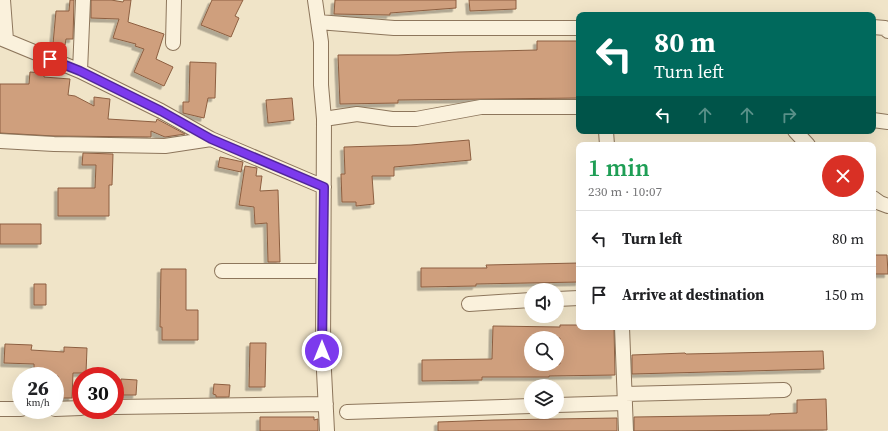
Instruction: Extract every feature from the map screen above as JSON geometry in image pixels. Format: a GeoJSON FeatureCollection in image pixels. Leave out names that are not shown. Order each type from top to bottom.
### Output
{"type":"FeatureCollection","features":[{"type":"Feature","properties":{"kind":"street"},"geometry":{"type":"LineString","coordinates":[[3,0],[3,39],[80,71],[161,111],[211,139],[324,187]]}},
{"type":"Feature","properties":{"kind":"street"},"geometry":{"type":"LineString","coordinates":[[80,71],[83,0]]}},
{"type":"Feature","properties":{"kind":"street"},"geometry":{"type":"LineString","coordinates":[[172,43],[174,0]]}},
{"type":"Feature","properties":{"kind":"street"},"geometry":{"type":"LineString","coordinates":[[315,0],[321,42],[321,85],[324,120],[322,351],[327,431]]}},
{"type":"Feature","properties":{"kind":"street"},"geometry":{"type":"LineString","coordinates":[[318,22],[394,28],[576,28]]}},
{"type":"Feature","properties":{"kind":"street"},"geometry":{"type":"LineString","coordinates":[[876,27],[885,28],[888,31]]}},
{"type":"Feature","properties":{"kind":"street"},"geometry":{"type":"LineString","coordinates":[[324,120],[358,114],[392,119],[416,119],[481,107],[576,108]]}},
{"type":"Feature","properties":{"kind":"street"},"geometry":{"type":"LineString","coordinates":[[876,120],[888,122]]}},
{"type":"Feature","properties":{"kind":"street"},"geometry":{"type":"LineString","coordinates":[[798,134],[805,142]]}},
{"type":"Feature","properties":{"kind":"street"},"geometry":{"type":"LineString","coordinates":[[0,141],[165,146],[211,139]]}},
{"type":"Feature","properties":{"kind":"street"},"geometry":{"type":"LineString","coordinates":[[876,200],[888,206]]}},
{"type":"Feature","properties":{"kind":"street"},"geometry":{"type":"LineString","coordinates":[[222,271],[323,271]]}},
{"type":"Feature","properties":{"kind":"street"},"geometry":{"type":"LineString","coordinates":[[564,299],[576,298]]}},
{"type":"Feature","properties":{"kind":"street"},"geometry":{"type":"LineString","coordinates":[[469,304],[524,300]]}},
{"type":"Feature","properties":{"kind":"street"},"geometry":{"type":"LineString","coordinates":[[622,330],[626,431]]}},
{"type":"Feature","properties":{"kind":"street"},"geometry":{"type":"LineString","coordinates":[[564,404],[625,398],[784,390]]}},
{"type":"Feature","properties":{"kind":"street"},"geometry":{"type":"LineString","coordinates":[[124,407],[326,404]]}},
{"type":"Feature","properties":{"kind":"street"},"geometry":{"type":"LineString","coordinates":[[347,412],[524,406]]}},
{"type":"Feature","properties":{"kind":"street"},"geometry":{"type":"LineString","coordinates":[[0,409],[12,409]]}},
{"type":"Feature","properties":{"kind":"building"},"geometry":{"type":"Polygon","coordinates":[[[70,0],[74,0],[73,39],[66,39],[65,45],[53,44],[56,11],[69,11],[70,0]]]}},
{"type":"Feature","properties":{"kind":"building"},"geometry":{"type":"Polygon","coordinates":[[[91,0],[111,0],[123,2],[124,0],[131,0],[128,22],[164,34],[156,59],[173,67],[164,86],[134,72],[144,49],[135,46],[136,44],[113,38],[119,19],[91,18],[91,0]]]}},
{"type":"Feature","properties":{"kind":"building"},"geometry":{"type":"Polygon","coordinates":[[[212,0],[243,0],[235,16],[239,18],[231,37],[201,25],[212,0]]]}},
{"type":"Feature","properties":{"kind":"building"},"geometry":{"type":"Polygon","coordinates":[[[335,0],[456,0],[456,8],[390,13],[390,15],[334,14],[335,0]]]}},
{"type":"Feature","properties":{"kind":"building"},"geometry":{"type":"Polygon","coordinates":[[[469,0],[516,0],[516,9],[470,11],[469,0]]]}},
{"type":"Feature","properties":{"kind":"building"},"geometry":{"type":"Polygon","coordinates":[[[537,41],[576,41],[576,98],[398,100],[398,103],[340,104],[338,55],[398,55],[537,50],[537,41]]]}},
{"type":"Feature","properties":{"kind":"building"},"geometry":{"type":"Polygon","coordinates":[[[190,62],[216,63],[215,98],[208,98],[204,118],[183,113],[183,102],[189,102],[190,62]]]}},
{"type":"Feature","properties":{"kind":"building"},"geometry":{"type":"Polygon","coordinates":[[[30,72],[44,73],[44,77],[70,79],[68,95],[75,96],[94,106],[94,97],[110,99],[108,119],[156,122],[157,119],[185,134],[165,137],[151,131],[151,137],[54,136],[0,133],[0,84],[29,84],[30,72]]]}},
{"type":"Feature","properties":{"kind":"building"},"geometry":{"type":"Polygon","coordinates":[[[292,98],[294,120],[268,123],[266,100],[292,98]]]}},
{"type":"Feature","properties":{"kind":"building"},"geometry":{"type":"Polygon","coordinates":[[[469,140],[471,160],[394,167],[394,176],[372,176],[374,204],[356,206],[356,202],[342,202],[341,174],[345,174],[344,147],[411,145],[469,140]]]}},
{"type":"Feature","properties":{"kind":"building"},"geometry":{"type":"Polygon","coordinates":[[[83,153],[113,154],[112,185],[109,185],[109,216],[58,216],[58,188],[95,188],[96,165],[82,165],[83,153]]]}},
{"type":"Feature","properties":{"kind":"building"},"geometry":{"type":"Polygon","coordinates":[[[220,157],[243,162],[241,172],[218,167],[220,157]]]}},
{"type":"Feature","properties":{"kind":"building"},"geometry":{"type":"Polygon","coordinates":[[[245,166],[257,168],[256,176],[262,176],[260,191],[278,190],[280,262],[268,262],[267,223],[255,224],[254,207],[239,205],[245,166]]]}},
{"type":"Feature","properties":{"kind":"building"},"geometry":{"type":"Polygon","coordinates":[[[0,224],[41,224],[41,244],[0,244],[0,224]]]}},
{"type":"Feature","properties":{"kind":"building"},"geometry":{"type":"Polygon","coordinates":[[[876,255],[887,255],[888,274],[876,274],[876,255]]]}},
{"type":"Feature","properties":{"kind":"building"},"geometry":{"type":"Polygon","coordinates":[[[576,263],[576,282],[476,284],[476,286],[421,287],[421,268],[487,268],[486,265],[576,263]]]}},
{"type":"Feature","properties":{"kind":"building"},"geometry":{"type":"Polygon","coordinates":[[[161,269],[186,269],[186,310],[198,310],[198,340],[162,340],[162,327],[160,327],[161,269]]]}},
{"type":"Feature","properties":{"kind":"building"},"geometry":{"type":"Polygon","coordinates":[[[34,284],[46,284],[46,305],[34,305],[34,284]]]}},
{"type":"Feature","properties":{"kind":"building"},"geometry":{"type":"Polygon","coordinates":[[[560,325],[576,325],[576,330],[614,330],[615,375],[482,377],[482,380],[422,381],[422,360],[492,359],[493,326],[560,327],[560,325]]]}},
{"type":"Feature","properties":{"kind":"building"},"geometry":{"type":"Polygon","coordinates":[[[250,343],[266,343],[265,387],[249,387],[250,343]]]}},
{"type":"Feature","properties":{"kind":"building"},"geometry":{"type":"Polygon","coordinates":[[[5,344],[32,345],[31,350],[64,352],[64,347],[87,348],[86,367],[72,367],[72,398],[64,398],[64,367],[34,367],[34,364],[4,363],[5,344]]]}},
{"type":"Feature","properties":{"kind":"building"},"geometry":{"type":"Polygon","coordinates":[[[823,351],[824,369],[632,374],[632,355],[823,351]]]}},
{"type":"Feature","properties":{"kind":"building"},"geometry":{"type":"Polygon","coordinates":[[[124,379],[137,380],[136,395],[124,395],[124,379]]]}},
{"type":"Feature","properties":{"kind":"building"},"geometry":{"type":"Polygon","coordinates":[[[214,384],[230,385],[229,397],[216,397],[216,395],[213,394],[214,384]]]}},
{"type":"Feature","properties":{"kind":"building"},"geometry":{"type":"Polygon","coordinates":[[[826,399],[827,430],[634,431],[634,417],[770,415],[797,413],[797,400],[826,399]]]}},
{"type":"Feature","properties":{"kind":"building"},"geometry":{"type":"Polygon","coordinates":[[[260,417],[314,417],[314,420],[318,419],[318,431],[260,431],[260,417]]]}},
{"type":"Feature","properties":{"kind":"building"},"geometry":{"type":"Polygon","coordinates":[[[617,418],[617,431],[438,431],[438,422],[617,418]]]}},
{"type":"Feature","properties":{"kind":"route"},"geometry":{"type":"LineString","coordinates":[[50,59],[80,71],[161,111],[211,139],[324,187],[322,351]]}}]}
